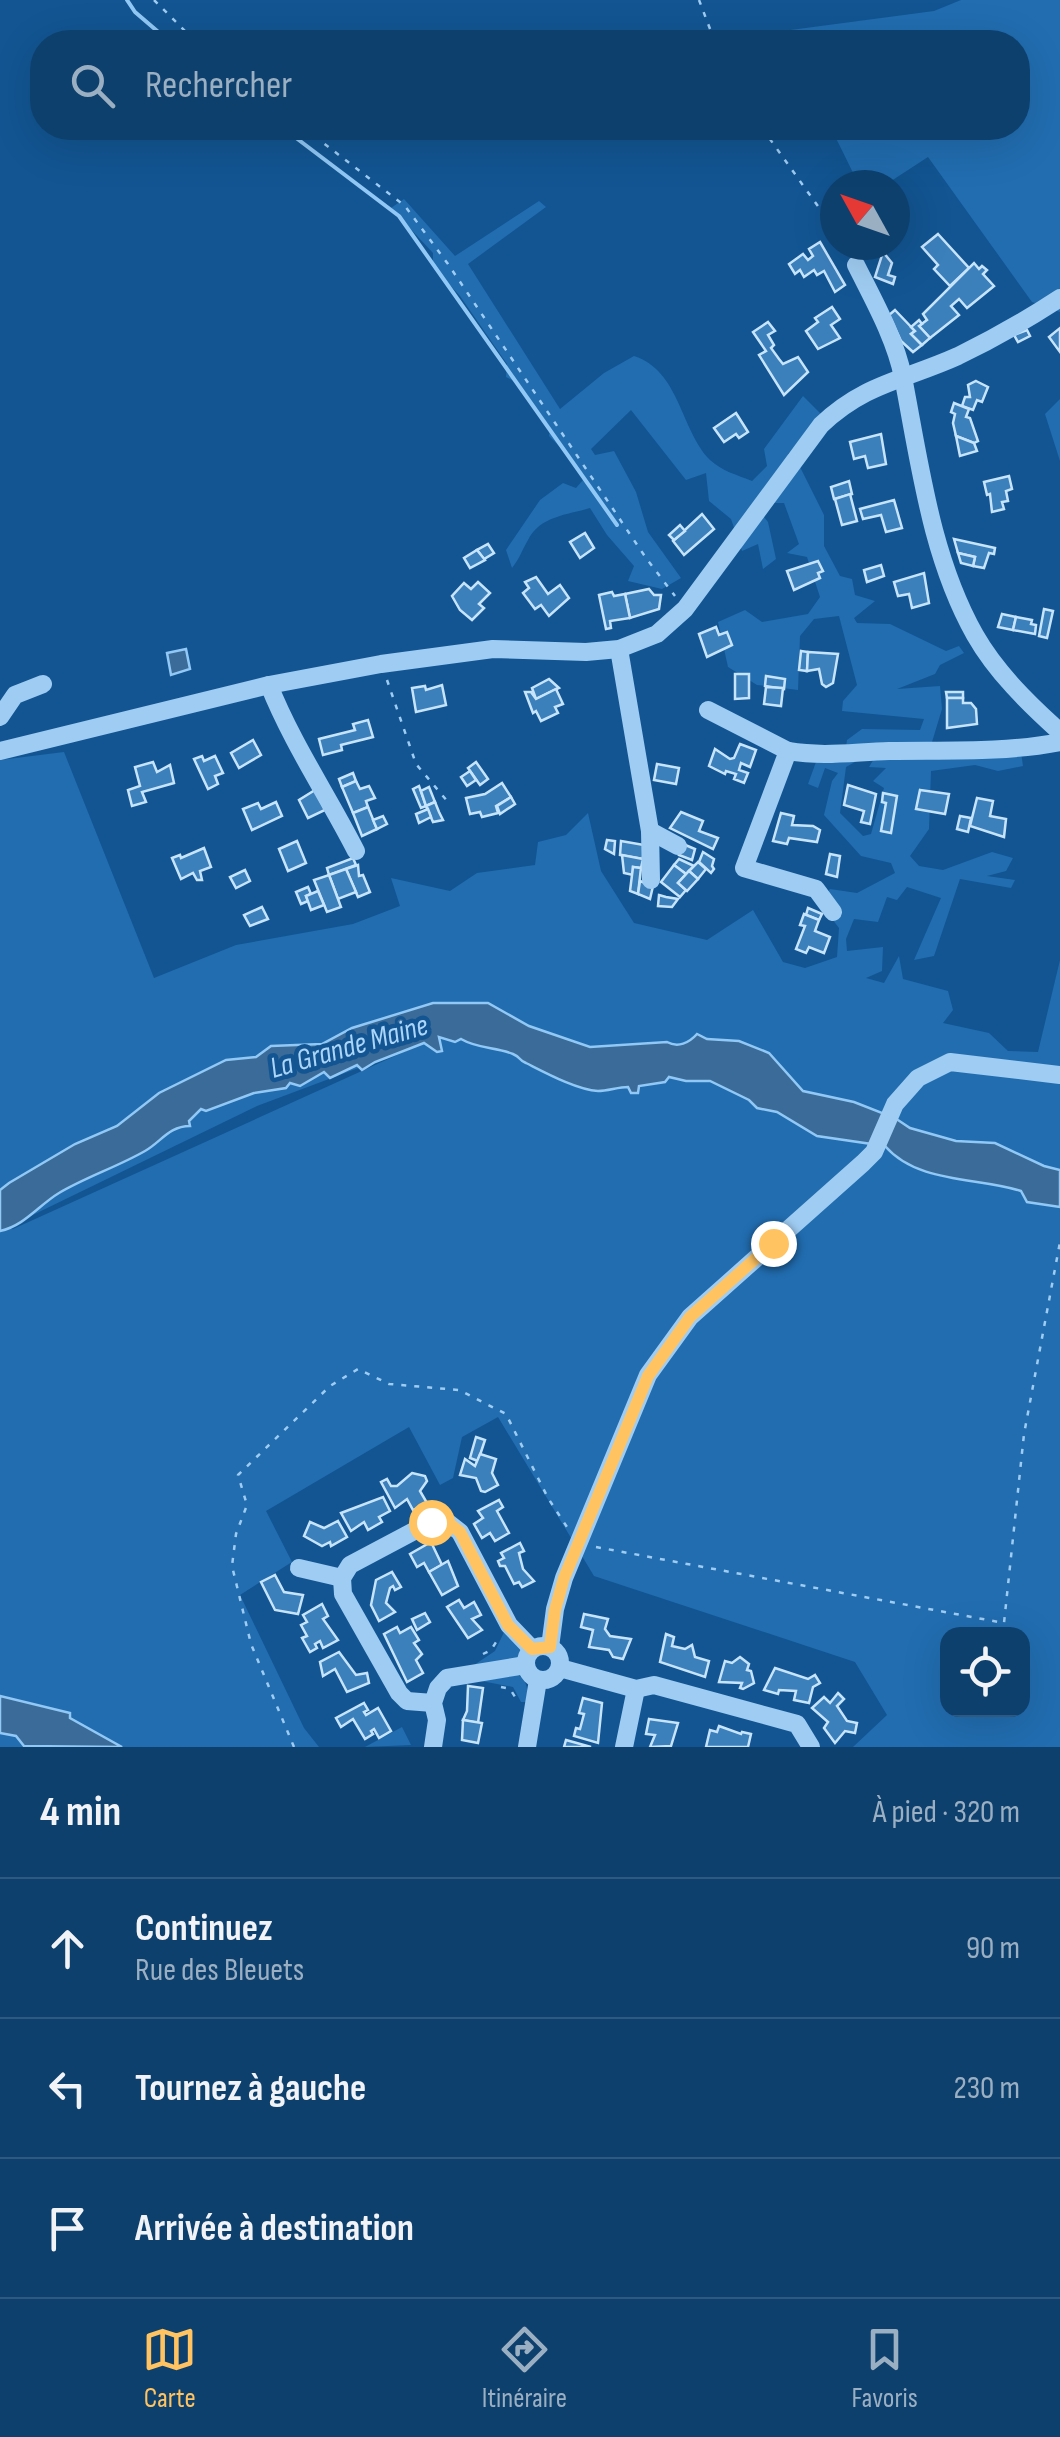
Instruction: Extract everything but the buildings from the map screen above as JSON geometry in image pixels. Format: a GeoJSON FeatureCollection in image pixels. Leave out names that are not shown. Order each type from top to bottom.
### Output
{"type":"FeatureCollection","features":[{"type":"Feature","properties":{"kind":"street"},"geometry":{"type":"LineString","coordinates":[[856,264],[880,313],[903,378],[927,502],[952,584],[975,636],[1020,696],[1060,732]]}},
{"type":"Feature","properties":{"kind":"street"},"geometry":{"type":"LineString","coordinates":[[0,751],[268,685],[382,664],[494,649],[586,652],[619,648],[657,634],[685,608],[821,426],[862,392],[958,356],[1060,298]]}},
{"type":"Feature","properties":{"kind":"street"},"geometry":{"type":"LineString","coordinates":[[619,648],[650,831],[651,880]]}},
{"type":"Feature","properties":{"kind":"street"},"geometry":{"type":"LineString","coordinates":[[0,717],[15,694],[44,684]]}},
{"type":"Feature","properties":{"kind":"street"},"geometry":{"type":"LineString","coordinates":[[268,685],[356,852]]}},
{"type":"Feature","properties":{"kind":"street"},"geometry":{"type":"LineString","coordinates":[[708,710],[788,752],[822,757],[1060,742]]}},
{"type":"Feature","properties":{"kind":"street"},"geometry":{"type":"LineString","coordinates":[[788,752],[744,868],[816,889],[833,912]]}},
{"type":"Feature","properties":{"kind":"street"},"geometry":{"type":"LineString","coordinates":[[650,831],[678,846]]}},
{"type":"Feature","properties":{"kind":"street"},"geometry":{"type":"LineString","coordinates":[[527,1747],[536,1660],[578,1543],[648,1376],[690,1317],[874,1152],[896,1104],[918,1078],[950,1062],[1060,1075]]}},
{"type":"Feature","properties":{"kind":"street"},"geometry":{"type":"LineString","coordinates":[[432,1704],[407,1701],[399,1693],[343,1594],[342,1578],[350,1566],[431,1522],[446,1521],[460,1532],[508,1625],[536,1660],[555,1676],[560,1668],[636,1689],[654,1684],[797,1724],[812,1747]]}},
{"type":"Feature","properties":{"kind":"street"},"geometry":{"type":"LineString","coordinates":[[300,1568],[342,1578]]}},
{"type":"Feature","properties":{"kind":"street"},"geometry":{"type":"LineString","coordinates":[[433,1747],[437,1720],[432,1704],[447,1678],[536,1660]]}},
{"type":"Feature","properties":{"kind":"street"},"geometry":{"type":"LineString","coordinates":[[624,1747],[636,1689]]}},
{"type":"Feature","properties":{"kind":"path"},"geometry":{"type":"LineString","coordinates":[[154,0],[184,30]]}},
{"type":"Feature","properties":{"kind":"path"},"geometry":{"type":"LineString","coordinates":[[699,0],[710,30]]}},
{"type":"Feature","properties":{"kind":"path"},"geometry":{"type":"LineString","coordinates":[[320,140],[405,206],[646,558],[685,608]]}},
{"type":"Feature","properties":{"kind":"path"},"geometry":{"type":"LineString","coordinates":[[771,140],[820,209]]}},
{"type":"Feature","properties":{"kind":"path"},"geometry":{"type":"LineString","coordinates":[[382,664],[416,764],[448,802]]}},
{"type":"Feature","properties":{"kind":"path"},"geometry":{"type":"LineString","coordinates":[[294,1747],[251,1644],[232,1566],[236,1534],[247,1505],[238,1475],[330,1386],[358,1369],[389,1384],[460,1390],[506,1414],[548,1498],[578,1543],[1004,1624],[1024,1434],[1060,1242]]}},
{"type":"Feature","properties":{"kind":"shaded area"},"geometry":{"type":"Polygon","coordinates":[[[961,0],[1060,0],[1060,312],[1032,302],[928,157],[908,170],[852,170],[837,140],[1030,140],[1030,30],[791,30],[934,11],[961,0]]]}},
{"type":"Feature","properties":{"kind":"shaded area"},"geometry":{"type":"Polygon","coordinates":[[[404,199],[455,256],[539,201],[546,207],[468,264],[560,409],[604,373],[634,356],[661,374],[710,460],[752,481],[767,466],[764,449],[803,396],[822,415],[788,454],[800,467],[824,515],[824,546],[840,576],[852,579],[855,595],[875,601],[854,618],[857,623],[890,624],[946,651],[959,646],[964,653],[940,665],[935,674],[897,689],[940,686],[942,709],[932,742],[846,747],[847,740],[862,729],[920,730],[924,719],[842,711],[843,701],[857,685],[839,616],[814,619],[800,636],[798,690],[757,685],[728,667],[718,622],[745,610],[762,622],[808,614],[820,597],[807,557],[787,553],[799,544],[784,503],[753,503],[768,522],[776,559],[763,569],[758,544],[742,551],[731,519],[709,501],[706,473],[686,480],[631,410],[591,449],[595,455],[614,451],[636,492],[648,532],[681,578],[662,589],[628,581],[634,566],[590,508],[540,526],[512,568],[506,550],[540,500],[563,483],[576,488],[583,480],[570,457],[549,436],[550,427],[518,383],[506,377],[507,364],[460,296],[433,267],[433,253],[391,208],[404,199]]]}},
{"type":"Feature","properties":{"kind":"shaded area"},"geometry":{"type":"Polygon","coordinates":[[[1060,399],[1060,461],[1045,414],[1060,399]]]}},
{"type":"Feature","properties":{"kind":"shaded area"},"geometry":{"type":"Polygon","coordinates":[[[64,752],[154,978],[236,945],[353,924],[400,906],[391,878],[450,891],[477,873],[535,865],[538,842],[566,835],[588,813],[601,871],[634,923],[707,940],[753,910],[783,962],[805,968],[837,957],[839,928],[819,902],[830,889],[857,893],[895,873],[891,863],[861,856],[824,815],[832,781],[838,773],[825,768],[818,788],[808,784],[816,762],[864,757],[846,767],[840,813],[863,836],[871,834],[884,788],[873,781],[886,768],[869,767],[875,757],[1021,752],[1023,766],[998,771],[975,765],[931,771],[929,829],[910,856],[919,866],[943,870],[992,852],[1013,858],[1006,871],[987,876],[1015,880],[1011,888],[960,879],[934,956],[914,960],[941,898],[907,887],[897,900],[887,897],[878,922],[854,919],[846,939],[847,951],[883,947],[882,971],[866,978],[884,983],[899,956],[903,979],[948,991],[953,1010],[943,1023],[989,1033],[1008,1051],[1038,1052],[1060,960],[1060,1747],[853,1747],[887,1715],[855,1662],[594,1576],[498,1417],[462,1437],[453,1478],[440,1485],[409,1427],[266,1511],[292,1562],[240,1595],[304,1728],[319,1747],[0,1747],[0,760],[64,752]],[[417,1046],[257,1106],[4,1229],[13,1229],[417,1046]]]}},
{"type":"Feature","properties":{"kind":"shaded area"},"geometry":{"type":"Polygon","coordinates":[[[506,1628],[522,1649],[521,1656],[511,1661],[474,1665],[495,1651],[506,1628]]]}},
{"type":"Feature","properties":{"kind":"shaded area"},"geometry":{"type":"Polygon","coordinates":[[[514,1672],[526,1684],[526,1702],[521,1702],[513,1687],[476,1680],[514,1672]]]}},
{"type":"Feature","properties":{"kind":"shaded area"},"geometry":{"type":"Polygon","coordinates":[[[402,1727],[411,1745],[365,1747],[402,1727]]]}},
{"type":"Feature","properties":{"kind":"water"},"geometry":{"type":"Polygon","coordinates":[[[186,649],[190,669],[171,675],[167,653],[186,649]]]}},
{"type":"Feature","properties":{"kind":"water","name":"La Grande Maine"},"geometry":{"type":"Polygon","coordinates":[[[433,1003],[488,1003],[529,1026],[590,1047],[679,1044],[697,1034],[707,1039],[739,1041],[769,1053],[803,1091],[854,1102],[910,1128],[956,1141],[995,1143],[1060,1170],[1060,1207],[1027,1202],[1021,1191],[931,1173],[914,1167],[885,1146],[817,1136],[777,1112],[757,1108],[710,1081],[669,1077],[665,1082],[639,1086],[638,1093],[631,1093],[628,1087],[590,1090],[551,1076],[513,1054],[439,1037],[442,1051],[424,1043],[362,1070],[357,1065],[330,1078],[324,1072],[300,1086],[290,1083],[286,1088],[254,1093],[206,1111],[201,1109],[189,1121],[190,1126],[176,1129],[145,1151],[69,1187],[17,1225],[0,1231],[0,1190],[75,1144],[117,1126],[159,1093],[226,1060],[256,1057],[271,1046],[322,1044],[352,1028],[433,1003]]]}},
{"type":"Feature","properties":{"kind":"water"},"geometry":{"type":"Polygon","coordinates":[[[0,1696],[70,1713],[70,1718],[122,1747],[24,1746],[16,1736],[0,1733],[0,1696]]]}},
{"type":"Feature","properties":{"kind":"waterway"},"geometry":{"type":"LineString","coordinates":[[127,0],[156,30]]}},
{"type":"Feature","properties":{"kind":"waterway"},"geometry":{"type":"LineString","coordinates":[[299,140],[399,216],[617,525]]}},
{"type":"Feature","properties":{"kind":"route"},"geometry":{"type":"LineString","coordinates":[[431,1522],[446,1521],[460,1532],[508,1625],[532,1649],[550,1647],[564,1578],[648,1376],[690,1317],[773,1243]]}}]}
